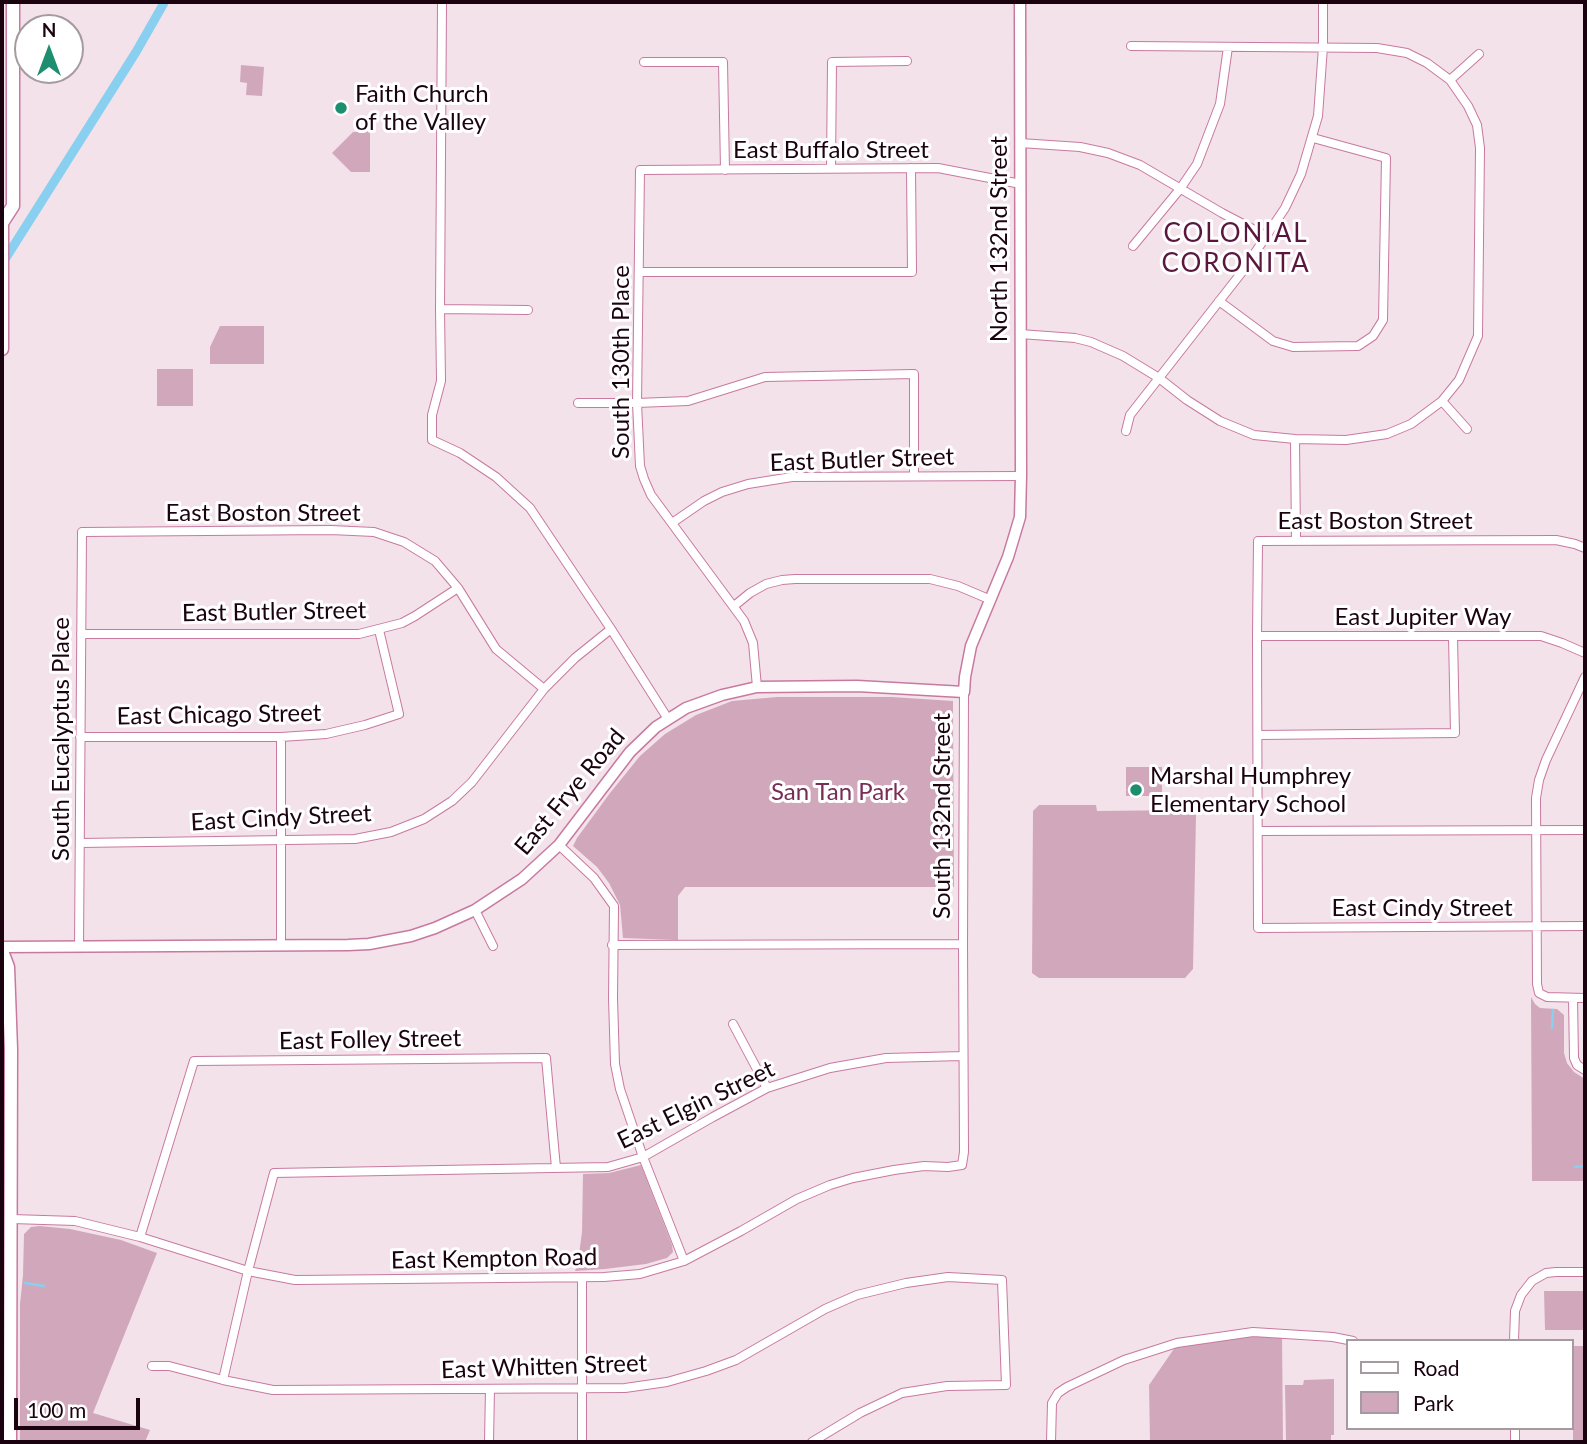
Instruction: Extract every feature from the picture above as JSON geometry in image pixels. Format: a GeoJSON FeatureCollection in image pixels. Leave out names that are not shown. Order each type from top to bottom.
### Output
{"type":"FeatureCollection","features":[{"type":"Feature","properties":{"kind":"main road"},"geometry":{"type":"LineString","coordinates":[[2,349],[2,222],[13,206],[13,2]]}},
{"type":"Feature","properties":{"kind":"main road"},"geometry":{"type":"LineString","coordinates":[[2,949],[8,967],[6,1017],[10,1442]]}},
{"type":"Feature","properties":{"kind":"street"},"geometry":{"type":"LineString","coordinates":[[442,2],[441,381],[432,415],[432,440],[460,453],[496,477],[530,508],[668,719]]}},
{"type":"Feature","properties":{"kind":"street","name":"North 132nd Street"},"geometry":{"type":"LineString","coordinates":[[1020,2],[1021,476]]}},
{"type":"Feature","properties":{"kind":"street"},"geometry":{"type":"LineString","coordinates":[[1126,431],[1130,415],[1242,272],[1291,196],[1313,138],[1320,104],[1323,2]]}},
{"type":"Feature","properties":{"kind":"street"},"geometry":{"type":"LineString","coordinates":[[1020,334],[1075,338],[1091,342],[1123,356],[1159,378],[1220,421],[1254,435],[1346,440],[1387,434],[1411,424],[1442,401],[1459,380],[1478,335],[1480,148],[1477,125],[1450,80],[1427,63],[1407,53],[1377,48],[1131,46]]}},
{"type":"Feature","properties":{"kind":"street"},"geometry":{"type":"LineString","coordinates":[[1133,246],[1197,164],[1220,104],[1228,47]]}},
{"type":"Feature","properties":{"kind":"street"},"geometry":{"type":"LineString","coordinates":[[1450,80],[1479,54]]}},
{"type":"Feature","properties":{"kind":"street"},"geometry":{"type":"LineString","coordinates":[[831,168],[832,62],[907,61]]}},
{"type":"Feature","properties":{"kind":"street"},"geometry":{"type":"LineString","coordinates":[[644,62],[723,62],[725,170]]}},
{"type":"Feature","properties":{"kind":"street"},"geometry":{"type":"LineString","coordinates":[[1219,301],[1273,341],[1293,347],[1358,346],[1373,335],[1383,320],[1386,158],[1313,138]]}},
{"type":"Feature","properties":{"kind":"street"},"geometry":{"type":"LineString","coordinates":[[1020,143],[1080,147],[1108,153],[1140,165],[1265,236]]}},
{"type":"Feature","properties":{"kind":"street"},"geometry":{"type":"LineString","coordinates":[[639,272],[912,272],[911,168]]}},
{"type":"Feature","properties":{"kind":"street","name":"East Buffalo Street"},"geometry":{"type":"LineString","coordinates":[[640,170],[911,168],[938,169],[1021,184]]}},
{"type":"Feature","properties":{"kind":"street","name":"South 130th Place"},"geometry":{"type":"LineString","coordinates":[[640,170],[637,403],[638,451],[642,472],[651,495],[744,621],[753,643],[757,687]]}},
{"type":"Feature","properties":{"kind":"street"},"geometry":{"type":"LineString","coordinates":[[440,309],[528,310]]}},
{"type":"Feature","properties":{"kind":"street"},"geometry":{"type":"LineString","coordinates":[[578,403],[688,401],[765,377],[914,374],[914,476]]}},
{"type":"Feature","properties":{"kind":"street"},"geometry":{"type":"LineString","coordinates":[[1442,401],[1467,429]]}},
{"type":"Feature","properties":{"kind":"street"},"geometry":{"type":"LineString","coordinates":[[1295,439],[1296,541]]}},
{"type":"Feature","properties":{"kind":"street","name":"East Butler Street"},"geometry":{"type":"LineString","coordinates":[[672,523],[722,492],[773,479],[1021,476]]}},
{"type":"Feature","properties":{"kind":"street","name":"South 132nd Street"},"geometry":{"type":"LineString","coordinates":[[962,1165],[965,677],[971,646],[1012,548],[1020,517],[1021,476]]}},
{"type":"Feature","properties":{"kind":"street","name":"East Boston Street"},"geometry":{"type":"LineString","coordinates":[[82,531],[331,530],[374,532],[404,542],[435,561],[458,588],[496,649],[544,690]]}},
{"type":"Feature","properties":{"kind":"street","name":"South Eucalyptus Place"},"geometry":{"type":"LineString","coordinates":[[79,947],[82,531]]}},
{"type":"Feature","properties":{"kind":"street","name":"East Boston Street"},"geometry":{"type":"LineString","coordinates":[[1258,636],[1258,541],[1556,540],[1585,548]]}},
{"type":"Feature","properties":{"kind":"street"},"geometry":{"type":"LineString","coordinates":[[734,606],[766,584],[795,579],[930,579],[958,586],[991,600]]}},
{"type":"Feature","properties":{"kind":"street","name":"East Butler Street"},"geometry":{"type":"LineString","coordinates":[[81,634],[359,634],[379,630],[415,616],[458,588]]}},
{"type":"Feature","properties":{"kind":"street","name":"East Cindy Street"},"geometry":{"type":"LineString","coordinates":[[80,844],[355,839],[391,832],[424,819],[452,802],[472,782],[544,690],[575,658],[611,629]]}},
{"type":"Feature","properties":{"kind":"street","name":"East Chicago Street"},"geometry":{"type":"LineString","coordinates":[[80,737],[281,737],[326,734],[399,714],[379,630]]}},
{"type":"Feature","properties":{"kind":"street"},"geometry":{"type":"LineString","coordinates":[[1258,636],[1258,831],[1585,830]]}},
{"type":"Feature","properties":{"kind":"street","name":"East Jupiter Way"},"geometry":{"type":"LineString","coordinates":[[1258,636],[1541,636],[1585,653]]}},
{"type":"Feature","properties":{"kind":"street"},"geometry":{"type":"LineString","coordinates":[[1258,735],[1455,733],[1453,636]]}},
{"type":"Feature","properties":{"kind":"street"},"geometry":{"type":"LineString","coordinates":[[1585,677],[1546,760],[1536,799],[1539,993],[1547,997],[1585,998]]}},
{"type":"Feature","properties":{"kind":"street","name":"East Frye Road"},"geometry":{"type":"LineString","coordinates":[[2,949],[369,944],[394,940],[435,928],[475,910],[517,883],[559,845],[630,752],[648,734],[685,708],[707,699],[757,687],[857,686],[964,692]]}},
{"type":"Feature","properties":{"kind":"street"},"geometry":{"type":"LineString","coordinates":[[281,737],[281,946]]}},
{"type":"Feature","properties":{"kind":"street","name":"East Cindy Street"},"geometry":{"type":"LineString","coordinates":[[1258,831],[1258,928],[1585,926]]}},
{"type":"Feature","properties":{"kind":"street"},"geometry":{"type":"LineString","coordinates":[[559,845],[594,878],[614,906],[612,945],[615,1064],[643,1157],[684,1261]]}},
{"type":"Feature","properties":{"kind":"street"},"geometry":{"type":"LineString","coordinates":[[475,910],[493,946]]}},
{"type":"Feature","properties":{"kind":"street"},"geometry":{"type":"LineString","coordinates":[[612,945],[963,944]]}},
{"type":"Feature","properties":{"kind":"street"},"geometry":{"type":"LineString","coordinates":[[1573,998],[1574,1058],[1577,1065],[1585,1070]]}},
{"type":"Feature","properties":{"kind":"street"},"geometry":{"type":"LineString","coordinates":[[733,1024],[767,1088]]}},
{"type":"Feature","properties":{"kind":"street","name":"East Elgin Street"},"geometry":{"type":"LineString","coordinates":[[248,1271],[274,1173],[608,1167],[643,1157],[767,1088],[830,1068],[886,1058],[964,1056]]}},
{"type":"Feature","properties":{"kind":"street","name":"East Folley Street"},"geometry":{"type":"LineString","coordinates":[[140,1237],[194,1061],[546,1058],[556,1168]]}},
{"type":"Feature","properties":{"kind":"street","name":"East Kempton Road"},"geometry":{"type":"LineString","coordinates":[[7,1219],[75,1220],[248,1271],[295,1280],[582,1278],[640,1274],[684,1261],[797,1199],[853,1178],[924,1166],[962,1165]]}},
{"type":"Feature","properties":{"kind":"street"},"geometry":{"type":"LineString","coordinates":[[223,1380],[248,1271]]}},
{"type":"Feature","properties":{"kind":"street"},"geometry":{"type":"LineString","coordinates":[[1514,1339],[1515,1311],[1521,1295],[1532,1281],[1546,1273],[1585,1272]]}},
{"type":"Feature","properties":{"kind":"street","name":"East Whitten Street"},"geometry":{"type":"LineString","coordinates":[[152,1366],[169,1366],[273,1390],[625,1388],[667,1382],[736,1360],[825,1309],[857,1295],[906,1283],[948,1277],[1002,1280],[1006,1385],[947,1386],[902,1393],[860,1413],[812,1442]]}},
{"type":"Feature","properties":{"kind":"street"},"geometry":{"type":"LineString","coordinates":[[582,1278],[582,1442]]}},
{"type":"Feature","properties":{"kind":"street"},"geometry":{"type":"LineString","coordinates":[[1051,1442],[1052,1403],[1058,1393],[1124,1360],[1177,1343],[1253,1332],[1346,1340]]}},
{"type":"Feature","properties":{"kind":"street"},"geometry":{"type":"LineString","coordinates":[[489,1389],[489,1442]]}},
{"type":"Feature","properties":{"kind":"green space"},"geometry":{"type":"Polygon","coordinates":[[[241,65],[264,67],[262,96],[246,95],[247,83],[240,82],[241,65]]]}},
{"type":"Feature","properties":{"kind":"green space"},"geometry":{"type":"Polygon","coordinates":[[[370,131],[370,172],[351,172],[332,153],[353,132],[370,131]]]}},
{"type":"Feature","properties":{"kind":"green space"},"geometry":{"type":"Polygon","coordinates":[[[220,326],[264,326],[264,364],[210,364],[210,347],[220,326]]]}},
{"type":"Feature","properties":{"kind":"green space"},"geometry":{"type":"Polygon","coordinates":[[[157,369],[193,369],[193,406],[157,406],[157,369]]]}},
{"type":"Feature","properties":{"kind":"green space","name":"San Tan Park"},"geometry":{"type":"Polygon","coordinates":[[[777,697],[892,697],[953,701],[954,887],[685,887],[678,896],[678,940],[623,938],[620,905],[597,867],[573,846],[577,838],[640,756],[665,734],[696,715],[732,701],[777,697]]]}},
{"type":"Feature","properties":{"kind":"green space"},"geometry":{"type":"Polygon","coordinates":[[[1126,767],[1162,767],[1162,796],[1126,796],[1126,767]]]}},
{"type":"Feature","properties":{"kind":"green space"},"geometry":{"type":"Polygon","coordinates":[[[1039,805],[1096,805],[1097,811],[1188,810],[1196,815],[1193,969],[1185,978],[1039,978],[1032,973],[1033,811],[1039,805]]]}},
{"type":"Feature","properties":{"kind":"green space"},"geometry":{"type":"Polygon","coordinates":[[[1531,997],[1540,1008],[1557,1009],[1564,1015],[1564,1053],[1567,1063],[1585,1079],[1583,1181],[1532,1181],[1531,997]]]}},
{"type":"Feature","properties":{"kind":"green space"},"geometry":{"type":"Polygon","coordinates":[[[641,1165],[673,1252],[667,1258],[646,1264],[575,1271],[582,1232],[583,1174],[609,1173],[641,1165]]]}},
{"type":"Feature","properties":{"kind":"green space"},"geometry":{"type":"Polygon","coordinates":[[[31,1227],[70,1229],[121,1240],[157,1253],[93,1413],[150,1430],[145,1442],[20,1442],[20,1304],[24,1234],[31,1227]]]}},
{"type":"Feature","properties":{"kind":"green space"},"geometry":{"type":"Polygon","coordinates":[[[1544,1291],[1585,1291],[1585,1330],[1545,1330],[1544,1291]]]}},
{"type":"Feature","properties":{"kind":"green space"},"geometry":{"type":"Polygon","coordinates":[[[1253,1332],[1282,1334],[1283,1442],[1150,1442],[1149,1385],[1178,1343],[1253,1332]]]}},
{"type":"Feature","properties":{"kind":"green space"},"geometry":{"type":"Polygon","coordinates":[[[1573,1346],[1585,1346],[1585,1442],[1573,1442],[1573,1346]]]}},
{"type":"Feature","properties":{"kind":"green space"},"geometry":{"type":"Polygon","coordinates":[[[1334,1379],[1334,1435],[1331,1435],[1331,1442],[1286,1442],[1285,1385],[1303,1385],[1304,1380],[1334,1379]]]}},
{"type":"Feature","properties":{"kind":"waterway"},"geometry":{"type":"LineString","coordinates":[[2,264],[164,3]]}},
{"type":"Feature","properties":{"kind":"waterway"},"geometry":{"type":"LineString","coordinates":[[1552,1028],[1553,1010]]}},
{"type":"Feature","properties":{"kind":"waterway"},"geometry":{"type":"LineString","coordinates":[[1575,1167],[1585,1166]]}},
{"type":"Feature","properties":{"kind":"waterway"},"geometry":{"type":"LineString","coordinates":[[25,1283],[44,1286]]}},
{"type":"Feature","properties":{"kind":"place","name":"Faith Church of the Valley"},"geometry":{"type":"Point","coordinates":[341,108]}},
{"type":"Feature","properties":{"kind":"place","name":"Marshal Humphrey Elementary School"},"geometry":{"type":"Point","coordinates":[1136,790]}},
{"type":"Feature","properties":{"kind":"district","name":"COLONIAL CORONITA"},"geometry":{"type":"Point","coordinates":[1236,249]}}]}
